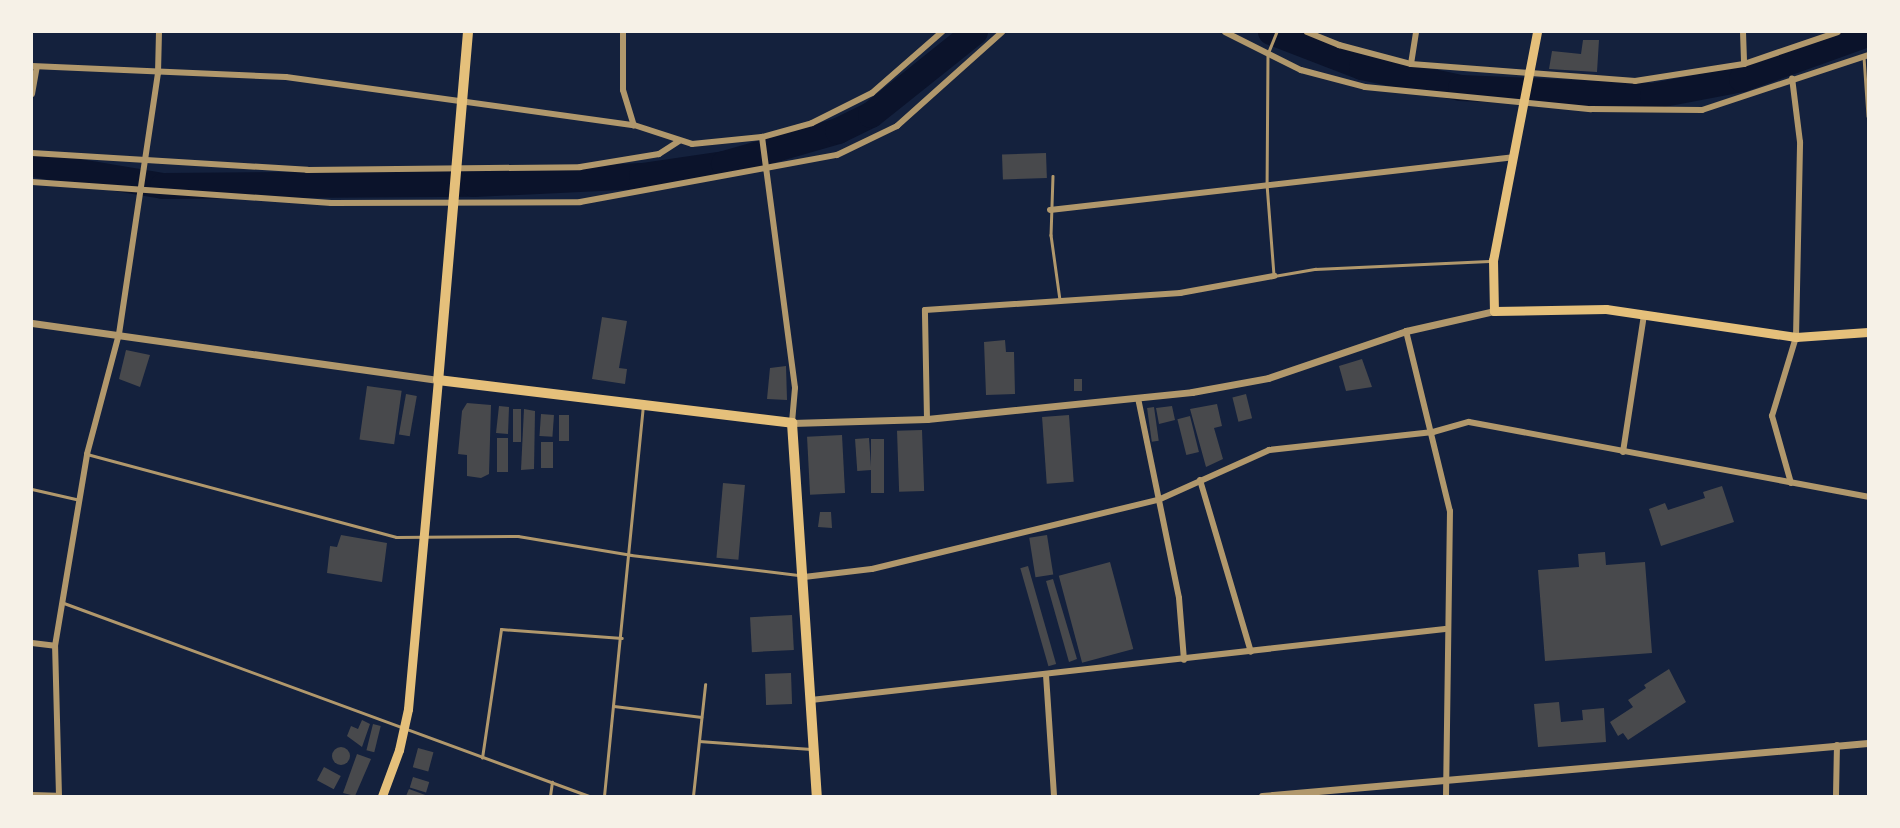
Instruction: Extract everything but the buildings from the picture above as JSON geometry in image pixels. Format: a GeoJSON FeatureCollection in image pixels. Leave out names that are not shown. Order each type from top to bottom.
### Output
{"type":"FeatureCollection","features":[{"type":"Feature","properties":{"kind":"main road"},"geometry":{"type":"LineString","coordinates":[[382,796],[405,727],[425,535],[468,32]]}},
{"type":"Feature","properties":{"kind":"main road"},"geometry":{"type":"LineString","coordinates":[[1537,32],[1521,100],[1493,260],[1494,311],[1576,307],[1796,337],[1868,331]]}},
{"type":"Feature","properties":{"kind":"main road"},"geometry":{"type":"LineString","coordinates":[[438,380],[643,408],[792,424],[817,796]]}},
{"type":"Feature","properties":{"kind":"street"},"geometry":{"type":"LineString","coordinates":[[59,795],[55,646],[87,454],[119,334],[158,73],[159,32]]}},
{"type":"Feature","properties":{"kind":"street"},"geometry":{"type":"LineString","coordinates":[[623,32],[623,90],[634,125]]}},
{"type":"Feature","properties":{"kind":"street"},"geometry":{"type":"LineString","coordinates":[[32,94],[34,66],[286,77],[634,125],[680,141],[762,137],[812,123],[872,93],[942,32]]}},
{"type":"Feature","properties":{"kind":"street"},"geometry":{"type":"LineString","coordinates":[[32,182],[139,193],[331,203],[453,200],[580,202],[768,171],[836,155],[897,126],[1002,32]]}},
{"type":"Feature","properties":{"kind":"street"},"geometry":{"type":"LineString","coordinates":[[1225,32],[1301,70],[1365,87],[1521,100],[1702,110],[1792,78],[1866,56]]}},
{"type":"Feature","properties":{"kind":"street"},"geometry":{"type":"LineString","coordinates":[[1307,32],[1339,45],[1411,64],[1526,78],[1634,81],[1744,64],[1838,32]]}},
{"type":"Feature","properties":{"kind":"street"},"geometry":{"type":"LineString","coordinates":[[1411,64],[1416,32]]}},
{"type":"Feature","properties":{"kind":"street"},"geometry":{"type":"LineString","coordinates":[[1743,32],[1744,64]]}},
{"type":"Feature","properties":{"kind":"street"},"geometry":{"type":"LineString","coordinates":[[1791,483],[1772,416],[1796,337],[1800,142],[1792,78]]}},
{"type":"Feature","properties":{"kind":"street"},"geometry":{"type":"LineString","coordinates":[[762,137],[795,388],[792,424],[928,419],[1138,398],[1268,378],[1406,331],[1494,311]]}},
{"type":"Feature","properties":{"kind":"street"},"geometry":{"type":"LineString","coordinates":[[32,153],[307,170],[456,172],[580,166],[659,154],[680,141]]}},
{"type":"Feature","properties":{"kind":"street"},"geometry":{"type":"LineString","coordinates":[[1050,210],[1513,157]]}},
{"type":"Feature","properties":{"kind":"street"},"geometry":{"type":"LineString","coordinates":[[928,419],[925,310],[1180,293],[1274,276]]}},
{"type":"Feature","properties":{"kind":"street"},"geometry":{"type":"LineString","coordinates":[[1623,452],[1644,315]]}},
{"type":"Feature","properties":{"kind":"street"},"geometry":{"type":"LineString","coordinates":[[32,323],[438,380]]}},
{"type":"Feature","properties":{"kind":"street"},"geometry":{"type":"LineString","coordinates":[[1406,331],[1433,432],[1450,510],[1446,629],[1446,796]]}},
{"type":"Feature","properties":{"kind":"street"},"geometry":{"type":"LineString","coordinates":[[1138,398],[1179,598],[1184,660]]}},
{"type":"Feature","properties":{"kind":"street"},"geometry":{"type":"LineString","coordinates":[[804,577],[872,569],[1158,500],[1269,450],[1433,432],[1469,422],[1868,497]]}},
{"type":"Feature","properties":{"kind":"street"},"geometry":{"type":"LineString","coordinates":[[1200,480],[1251,652]]}},
{"type":"Feature","properties":{"kind":"street"},"geometry":{"type":"LineString","coordinates":[[811,699],[1184,660],[1446,629]]}},
{"type":"Feature","properties":{"kind":"street"},"geometry":{"type":"LineString","coordinates":[[32,643],[55,646]]}},
{"type":"Feature","properties":{"kind":"street"},"geometry":{"type":"LineString","coordinates":[[1046,674],[1054,796]]}},
{"type":"Feature","properties":{"kind":"street"},"geometry":{"type":"LineString","coordinates":[[1262,796],[1868,743]]}},
{"type":"Feature","properties":{"kind":"street"},"geometry":{"type":"LineString","coordinates":[[1836,796],[1837,745]]}},
{"type":"Feature","properties":{"kind":"lane"},"geometry":{"type":"LineString","coordinates":[[1277,32],[1268,54],[1266,184],[1274,276],[1315,269],[1493,260]]}},
{"type":"Feature","properties":{"kind":"lane"},"geometry":{"type":"LineString","coordinates":[[1866,56],[1868,116]]}},
{"type":"Feature","properties":{"kind":"lane"},"geometry":{"type":"LineString","coordinates":[[1053,176],[1050,210],[1061,303]]}},
{"type":"Feature","properties":{"kind":"lane"},"geometry":{"type":"LineString","coordinates":[[604,796],[631,555],[643,408]]}},
{"type":"Feature","properties":{"kind":"lane"},"geometry":{"type":"LineString","coordinates":[[87,454],[396,537],[518,536],[631,555],[804,577]]}},
{"type":"Feature","properties":{"kind":"lane"},"geometry":{"type":"LineString","coordinates":[[32,489],[80,500]]}},
{"type":"Feature","properties":{"kind":"lane"},"geometry":{"type":"LineString","coordinates":[[64,603],[589,796]]}},
{"type":"Feature","properties":{"kind":"lane"},"geometry":{"type":"LineString","coordinates":[[482,758],[501,629],[622,638]]}},
{"type":"Feature","properties":{"kind":"lane"},"geometry":{"type":"LineString","coordinates":[[693,796],[705,685]]}},
{"type":"Feature","properties":{"kind":"lane"},"geometry":{"type":"LineString","coordinates":[[614,706],[702,717]]}},
{"type":"Feature","properties":{"kind":"lane"},"geometry":{"type":"LineString","coordinates":[[699,741],[814,749]]}},
{"type":"Feature","properties":{"kind":"lane"},"geometry":{"type":"LineString","coordinates":[[550,796],[552,782]]}},
{"type":"Feature","properties":{"kind":"lane"},"geometry":{"type":"LineString","coordinates":[[32,793],[59,795]]}},
{"type":"Feature","properties":{"kind":"waterway"},"geometry":{"type":"LineString","coordinates":[[32,164],[163,186],[474,184],[642,176],[724,164],[838,131],[871,115],[975,32]]}},
{"type":"Feature","properties":{"kind":"waterway"},"geometry":{"type":"LineString","coordinates":[[1271,32],[1362,67],[1461,88],[1653,96],[1742,79],[1868,34]]}}]}
